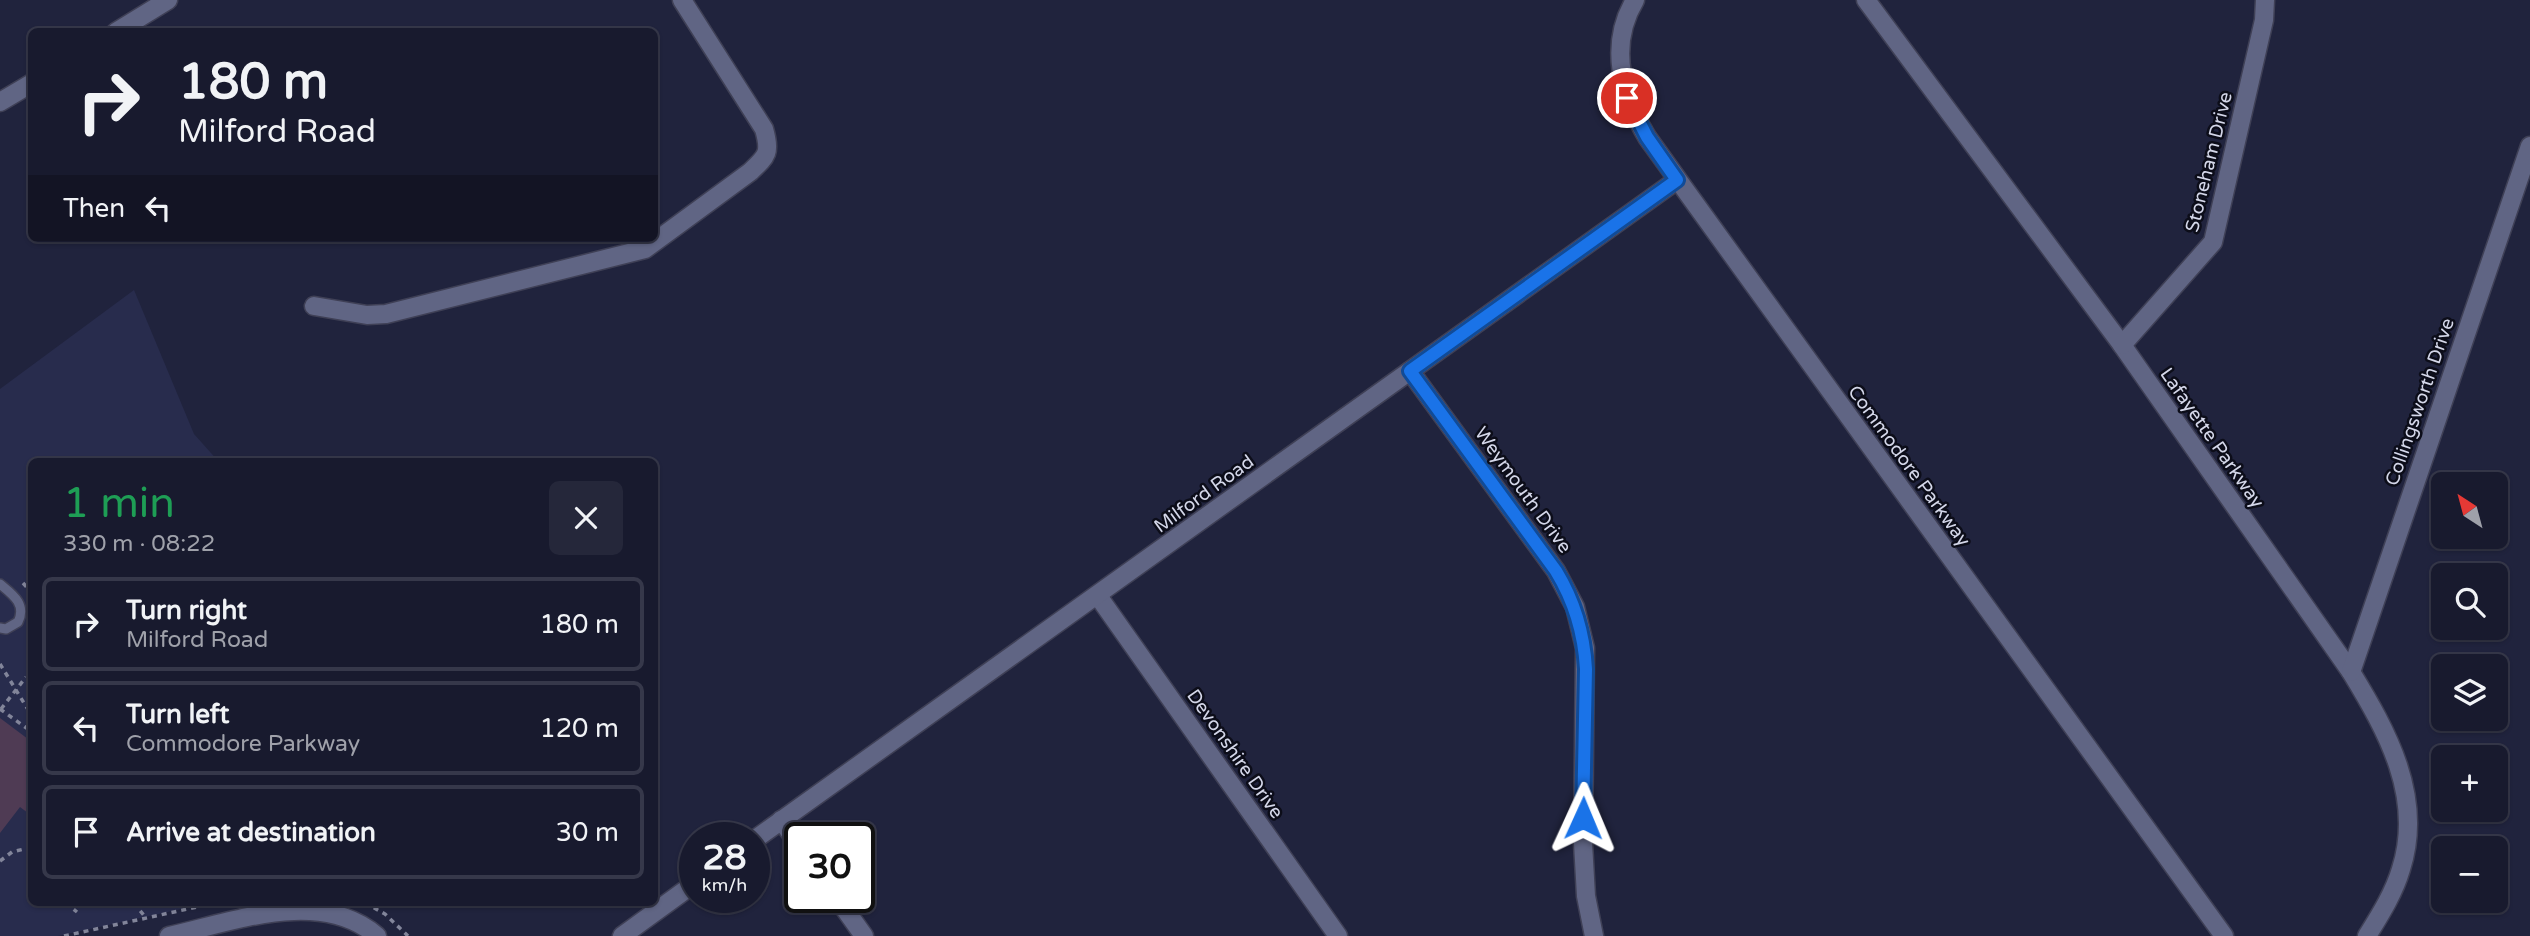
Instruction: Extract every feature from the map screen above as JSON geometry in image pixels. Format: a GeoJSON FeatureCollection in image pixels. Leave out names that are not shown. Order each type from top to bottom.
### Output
{"type":"FeatureCollection","features":[{"type":"Feature","properties":{"kind":"street"},"geometry":{"type":"LineString","coordinates":[[122,28],[168,0]]}},
{"type":"Feature","properties":{"kind":"street"},"geometry":{"type":"LineString","coordinates":[[658,239],[750,172],[768,152],[764,129],[682,0]]}},
{"type":"Feature","properties":{"kind":"street","name":"Commodore Parkway"},"geometry":{"type":"LineString","coordinates":[[1635,0],[1622,32],[1620,56],[1622,79],[1634,116],[1677,180],[2224,936]]}},
{"type":"Feature","properties":{"kind":"street","name":"Lafayette Parkway"},"geometry":{"type":"LineString","coordinates":[[1866,0],[2122,345],[2351,671],[2392,746],[2402,775],[2408,806],[2408,836],[2401,869],[2386,904],[2367,936]]}},
{"type":"Feature","properties":{"kind":"street","name":"Stoneham Drive"},"geometry":{"type":"LineString","coordinates":[[2122,345],[2213,242],[2264,20],[2265,0]]}},
{"type":"Feature","properties":{"kind":"street"},"geometry":{"type":"LineString","coordinates":[[0,102],[28,85]]}},
{"type":"Feature","properties":{"kind":"street","name":"Collingsworth Drive"},"geometry":{"type":"LineString","coordinates":[[2351,671],[2530,146]]}},
{"type":"Feature","properties":{"kind":"street","name":"Milford Road"},"geometry":{"type":"LineString","coordinates":[[770,828],[1677,180]]}},
{"type":"Feature","properties":{"kind":"street"},"geometry":{"type":"LineString","coordinates":[[314,306],[386,314],[645,249],[655,242]]}},
{"type":"Feature","properties":{"kind":"street","name":"Weymouth Drive"},"geometry":{"type":"LineString","coordinates":[[1410,371],[1556,571],[1581,627],[1586,658],[1583,843],[1586,896],[1594,936]]}},
{"type":"Feature","properties":{"kind":"street","name":"Devonshire Drive"},"geometry":{"type":"LineString","coordinates":[[1098,596],[1338,936]]}},
{"type":"Feature","properties":{"kind":"street"},"geometry":{"type":"LineString","coordinates":[[781,820],[784,824]]}},
{"type":"Feature","properties":{"kind":"street"},"geometry":{"type":"LineString","coordinates":[[622,936],[679,895]]}},
{"type":"Feature","properties":{"kind":"street"},"geometry":{"type":"LineString","coordinates":[[169,936],[303,909],[332,913],[367,928],[377,936]]}},
{"type":"Feature","properties":{"kind":"street"},"geometry":{"type":"LineString","coordinates":[[848,913],[864,936]]}},
{"type":"Feature","properties":{"kind":"lane"},"geometry":{"type":"LineString","coordinates":[[0,584],[16,597],[21,607],[18,622],[6,629],[0,628]]}},
{"type":"Feature","properties":{"kind":"path"},"geometry":{"type":"LineString","coordinates":[[23,583],[28,589]]}},
{"type":"Feature","properties":{"kind":"path"},"geometry":{"type":"LineString","coordinates":[[0,664],[28,710]]}},
{"type":"Feature","properties":{"kind":"path"},"geometry":{"type":"LineString","coordinates":[[26,677],[0,709],[28,729]]}},
{"type":"Feature","properties":{"kind":"path"},"geometry":{"type":"LineString","coordinates":[[0,860],[12,852],[28,848]]}},
{"type":"Feature","properties":{"kind":"path"},"geometry":{"type":"LineString","coordinates":[[70,906],[77,912]]}},
{"type":"Feature","properties":{"kind":"path"},"geometry":{"type":"LineString","coordinates":[[136,906],[146,918]]}},
{"type":"Feature","properties":{"kind":"path"},"geometry":{"type":"LineString","coordinates":[[64,936],[201,906]]}},
{"type":"Feature","properties":{"kind":"path"},"geometry":{"type":"LineString","coordinates":[[370,906],[385,914],[408,936]]}},
{"type":"Feature","properties":{"kind":"shaded area"},"geometry":{"type":"Polygon","coordinates":[[[134,290],[194,434],[215,458],[28,458],[28,906],[195,906],[58,936],[0,936],[0,389],[134,290]]]}},
{"type":"Feature","properties":{"kind":"building"},"geometry":{"type":"Polygon","coordinates":[[[0,718],[28,739],[28,813],[20,807],[0,833],[0,718]]]}},
{"type":"Feature","properties":{"kind":"route"},"geometry":{"type":"LineString","coordinates":[[1583,818],[1586,669],[1581,627],[1574,607],[1556,571],[1410,371],[1677,180],[1634,116],[1627,98]]}}]}
